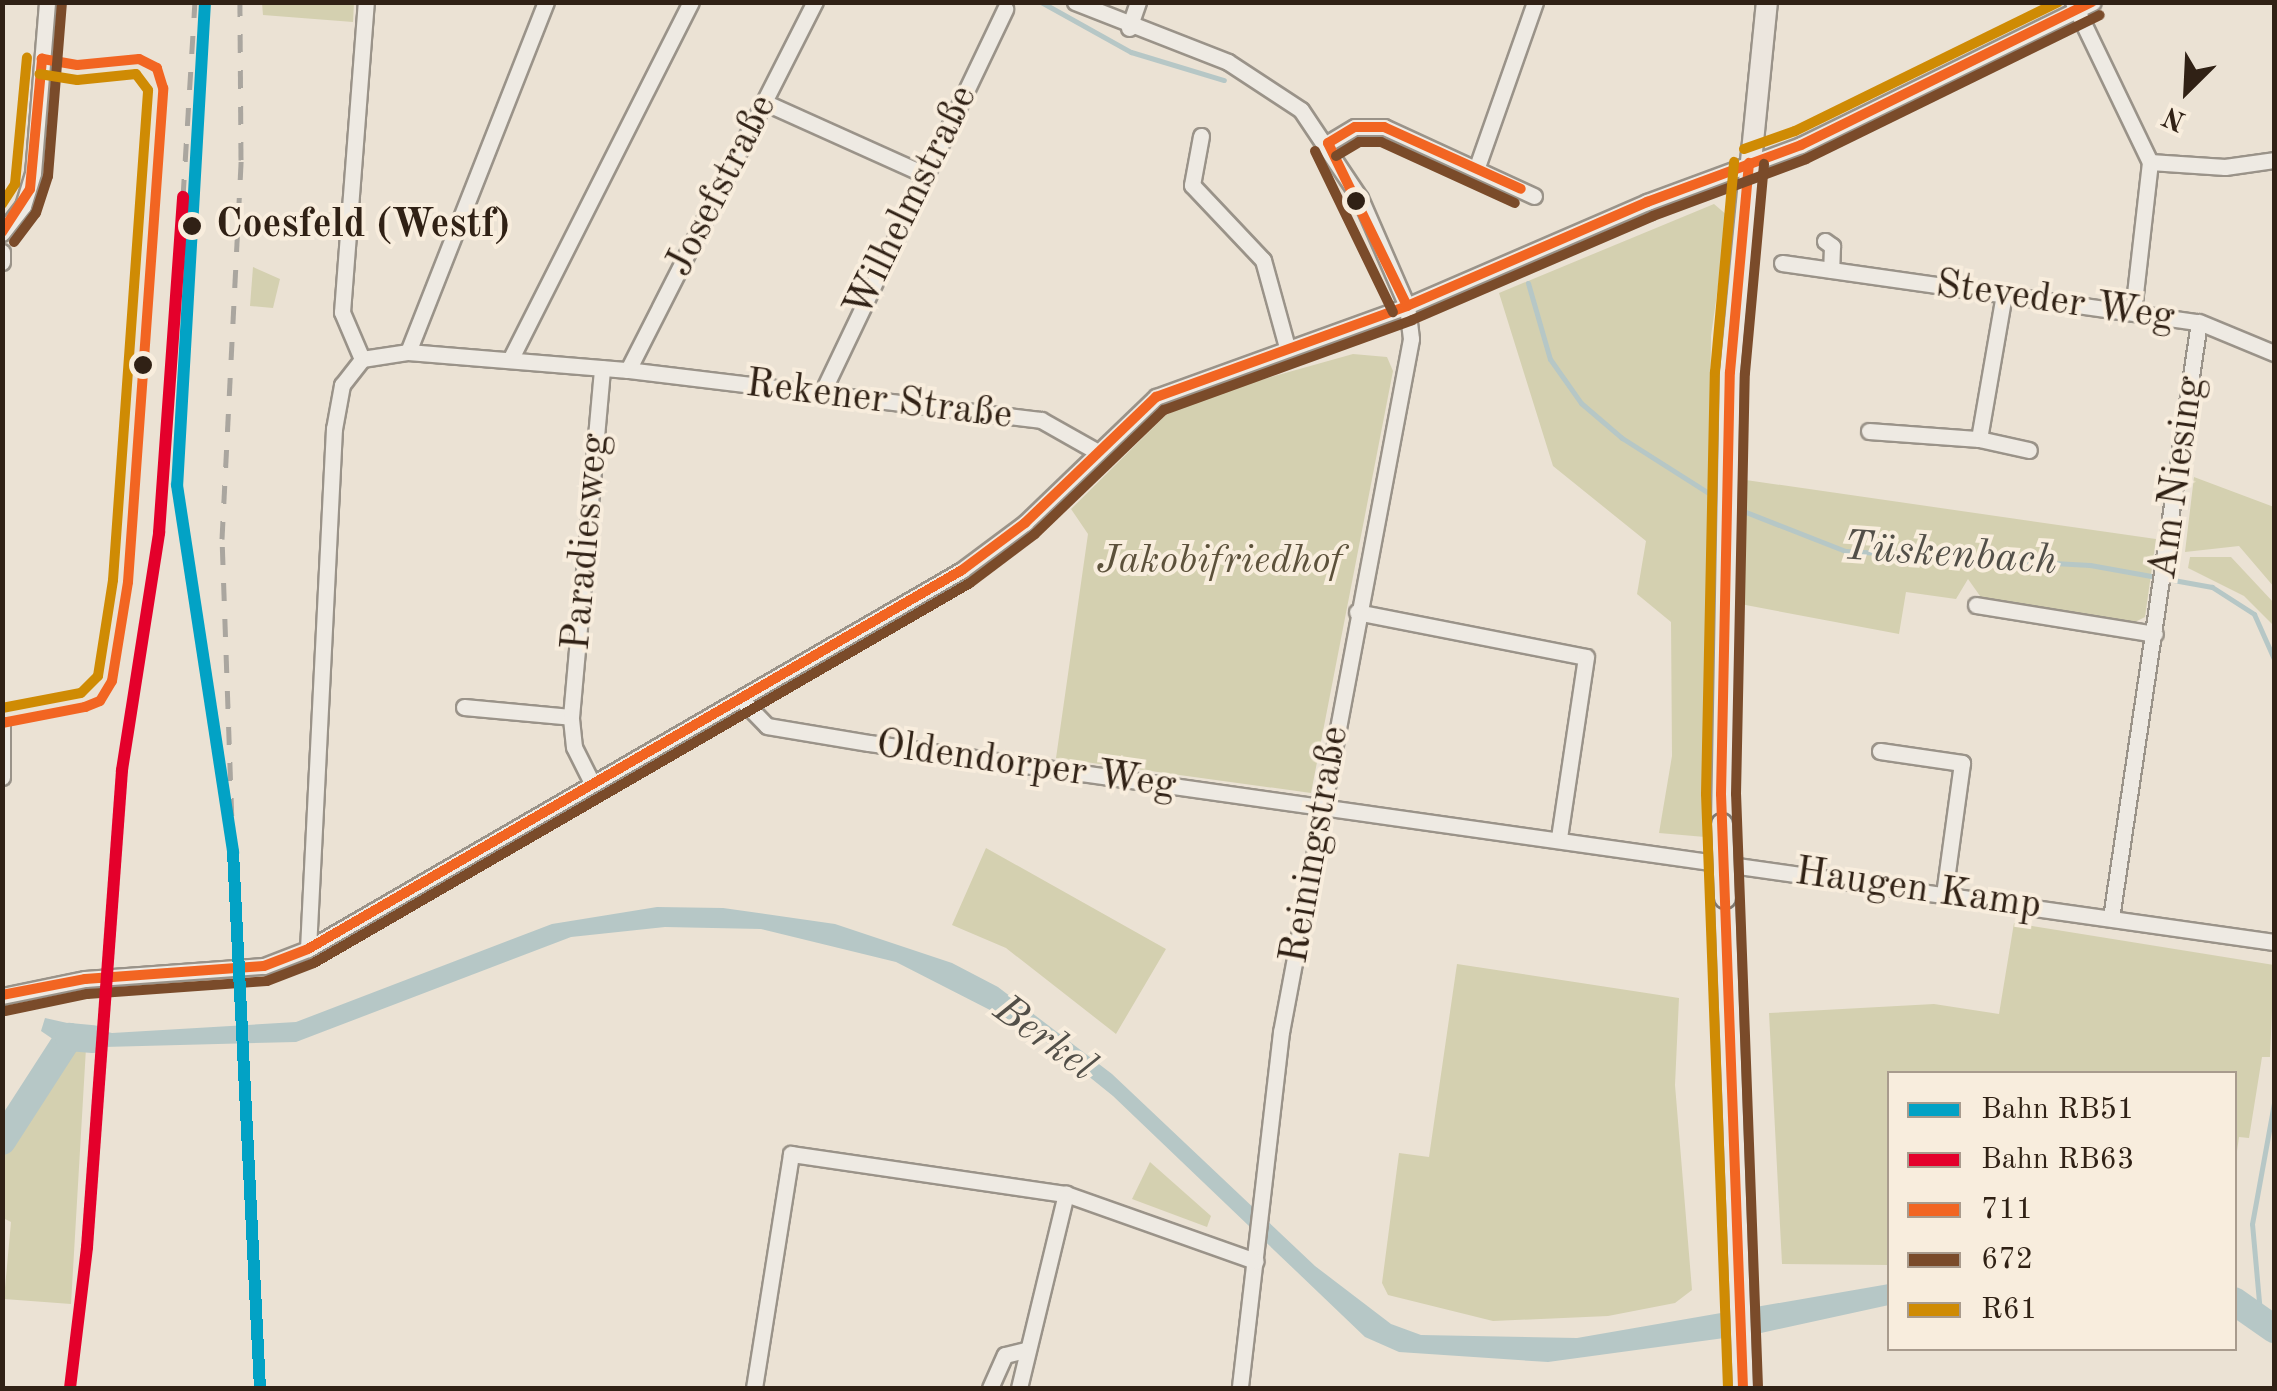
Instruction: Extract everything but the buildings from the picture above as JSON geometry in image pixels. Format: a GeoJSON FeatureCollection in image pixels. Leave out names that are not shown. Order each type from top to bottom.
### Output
{"type":"FeatureCollection","features":[{"type":"Feature","properties":{"kind":"main road"},"geometry":{"type":"LineString","coordinates":[[1743,1388],[1722,824],[1724,532],[1748,163],[1768,2]]}},
{"type":"Feature","properties":{"kind":"street"},"geometry":{"type":"LineString","coordinates":[[2,233],[30,190],[47,2]]}},
{"type":"Feature","properties":{"kind":"street"},"geometry":{"type":"LineString","coordinates":[[308,950],[334,429],[342,385],[362,358],[342,312],[366,2]]}},
{"type":"Feature","properties":{"kind":"street"},"geometry":{"type":"LineString","coordinates":[[510,360],[691,2]]}},
{"type":"Feature","properties":{"kind":"street","name":"Josefstraße"},"geometry":{"type":"LineString","coordinates":[[628,370],[815,2]]}},
{"type":"Feature","properties":{"kind":"street"},"geometry":{"type":"LineString","coordinates":[[1075,2],[1129,28],[1248,73],[1301,110],[1328,143],[1360,198],[1407,306]]}},
{"type":"Feature","properties":{"kind":"street"},"geometry":{"type":"LineString","coordinates":[[1129,28],[1138,2]]}},
{"type":"Feature","properties":{"kind":"street"},"geometry":{"type":"LineString","coordinates":[[1478,164],[1535,2]]}},
{"type":"Feature","properties":{"kind":"street"},"geometry":{"type":"LineString","coordinates":[[3,995],[106,978],[264,966],[308,950],[962,570],[1025,523],[1156,397],[1407,306],[1801,144],[2075,7],[2093,2]]}},
{"type":"Feature","properties":{"kind":"street"},"geometry":{"type":"LineString","coordinates":[[408,352],[545,3]]}},
{"type":"Feature","properties":{"kind":"street"},"geometry":{"type":"LineString","coordinates":[[2075,7],[2150,162],[2133,311]]}},
{"type":"Feature","properties":{"kind":"street","name":"Wilhelmstraße"},"geometry":{"type":"LineString","coordinates":[[822,394],[1005,9]]}},
{"type":"Feature","properties":{"kind":"street"},"geometry":{"type":"LineString","coordinates":[[766,103],[926,176]]}},
{"type":"Feature","properties":{"kind":"street"},"geometry":{"type":"LineString","coordinates":[[1328,143],[1355,127],[1384,127],[1478,164],[1534,196]]}},
{"type":"Feature","properties":{"kind":"street"},"geometry":{"type":"LineString","coordinates":[[1201,136],[1192,185],[1263,260],[1287,348]]}},
{"type":"Feature","properties":{"kind":"street"},"geometry":{"type":"LineString","coordinates":[[2150,162],[2225,167],[2274,160]]}},
{"type":"Feature","properties":{"kind":"street"},"geometry":{"type":"LineString","coordinates":[[1825,240],[1832,246],[1830,270]]}},
{"type":"Feature","properties":{"kind":"street"},"geometry":{"type":"LineString","coordinates":[[2,252],[2,262]]}},
{"type":"Feature","properties":{"kind":"street","name":"Steveder Weg"},"geometry":{"type":"LineString","coordinates":[[1782,263],[2199,322],[2274,353]]}},
{"type":"Feature","properties":{"kind":"street"},"geometry":{"type":"LineString","coordinates":[[1980,438],[2004,294]]}},
{"type":"Feature","properties":{"kind":"street","name":"Reiningstraße"},"geometry":{"type":"LineString","coordinates":[[1240,1388],[1282,1032],[1357,612],[1410,355],[1407,306]]}},
{"type":"Feature","properties":{"kind":"street","name":"Am Niesing"},"geometry":{"type":"LineString","coordinates":[[2111,918],[2162,598],[2199,322]]}},
{"type":"Feature","properties":{"kind":"street","name":"Rekener Straße"},"geometry":{"type":"LineString","coordinates":[[362,358],[408,352],[628,370],[1042,420],[1096,451]]}},
{"type":"Feature","properties":{"kind":"street","name":"Paradiesweg"},"geometry":{"type":"LineString","coordinates":[[592,782],[574,747],[570,717],[602,368]]}},
{"type":"Feature","properties":{"kind":"street"},"geometry":{"type":"LineString","coordinates":[[1870,431],[1980,438],[2029,450]]}},
{"type":"Feature","properties":{"kind":"street","name":"Am Niesing"},"geometry":{"type":"LineString","coordinates":[[1976,605],[2155,634]]}},
{"type":"Feature","properties":{"kind":"street"},"geometry":{"type":"LineString","coordinates":[[1357,612],[1586,657],[1559,838]]}},
{"type":"Feature","properties":{"kind":"street","name":"Oldendorper Weg"},"geometry":{"type":"LineString","coordinates":[[741,699],[768,726],[1324,805]]}},
{"type":"Feature","properties":{"kind":"street"},"geometry":{"type":"LineString","coordinates":[[464,707],[570,717]]}},
{"type":"Feature","properties":{"kind":"street"},"geometry":{"type":"LineString","coordinates":[[2,726],[2,777]]}},
{"type":"Feature","properties":{"kind":"street"},"geometry":{"type":"LineString","coordinates":[[1880,751],[1962,762],[1944,894]]}},
{"type":"Feature","properties":{"kind":"street","name":"Haugen Kamp"},"geometry":{"type":"LineString","coordinates":[[1324,805],[2274,942]]}},
{"type":"Feature","properties":{"kind":"street"},"geometry":{"type":"LineString","coordinates":[[754,1388],[791,1154],[1066,1194],[1255,1260]]}},
{"type":"Feature","properties":{"kind":"street"},"geometry":{"type":"LineString","coordinates":[[1019,1388],[1025,1350],[1066,1194]]}},
{"type":"Feature","properties":{"kind":"street"},"geometry":{"type":"LineString","coordinates":[[990,1388],[1005,1354],[1025,1350]]}},
{"type":"Feature","properties":{"kind":"green space"},"geometry":{"type":"Polygon","coordinates":[[[262,3],[354,3],[353,22],[263,15],[262,3]]]}},
{"type":"Feature","properties":{"kind":"green space"},"geometry":{"type":"Polygon","coordinates":[[[1714,204],[1728,216],[1711,336],[1705,837],[1659,833],[1672,756],[1671,622],[1637,594],[1646,541],[1553,466],[1499,293],[1714,204]]]}},
{"type":"Feature","properties":{"kind":"green space"},"geometry":{"type":"Polygon","coordinates":[[[253,267],[280,279],[273,308],[250,306],[253,267]]]}},
{"type":"Feature","properties":{"kind":"green space","name":"Jakobifriedhof"},"geometry":{"type":"Polygon","coordinates":[[[1353,354],[1387,357],[1393,371],[1311,793],[1056,758],[1088,534],[1071,509],[1166,415],[1218,392],[1353,354]]]}},
{"type":"Feature","properties":{"kind":"green space"},"geometry":{"type":"Polygon","coordinates":[[[2194,477],[2274,507],[2274,587],[2239,546],[2185,552],[2194,477]]]}},
{"type":"Feature","properties":{"kind":"green space"},"geometry":{"type":"Polygon","coordinates":[[[1739,479],[2156,539],[2145,617],[2131,624],[1985,603],[1968,579],[1956,599],[1906,592],[1899,634],[1735,603],[1739,479]]]}},
{"type":"Feature","properties":{"kind":"green space"},"geometry":{"type":"Polygon","coordinates":[[[2190,557],[2231,557],[2274,603],[2274,626],[2244,596],[2188,568],[2190,557]]]}},
{"type":"Feature","properties":{"kind":"green space"},"geometry":{"type":"Polygon","coordinates":[[[986,848],[1166,949],[1116,1034],[1006,948],[952,925],[986,848]]]}},
{"type":"Feature","properties":{"kind":"green space"},"geometry":{"type":"Polygon","coordinates":[[[2014,923],[2274,965],[2270,1057],[2262,1057],[2249,1138],[2239,1137],[2237,1151],[2237,1071],[1887,1071],[1887,1265],[1782,1264],[1769,1013],[1934,1004],[1999,1014],[2014,923]]]}},
{"type":"Feature","properties":{"kind":"green space"},"geometry":{"type":"Polygon","coordinates":[[[1457,964],[1679,998],[1675,1085],[1692,1290],[1675,1303],[1608,1316],[1493,1321],[1388,1295],[1382,1283],[1399,1153],[1429,1157],[1457,964]]]}},
{"type":"Feature","properties":{"kind":"green space"},"geometry":{"type":"Polygon","coordinates":[[[66,1048],[86,1048],[71,1304],[4,1299],[11,1222],[3,1218],[3,1148],[66,1048]]]}},
{"type":"Feature","properties":{"kind":"green space"},"geometry":{"type":"Polygon","coordinates":[[[1150,1162],[1211,1216],[1207,1227],[1132,1199],[1150,1162]]]}},
{"type":"Feature","properties":{"kind":"water"},"geometry":{"type":"Polygon","coordinates":[[[657,907],[723,908],[835,924],[952,963],[998,987],[1112,1074],[1315,1266],[1391,1324],[1421,1335],[1577,1338],[1887,1284],[1887,1305],[1761,1333],[1548,1362],[1399,1352],[1365,1337],[1113,1096],[1035,1033],[896,962],[761,929],[665,927],[571,937],[296,1042],[66,1048],[41,1031],[45,1018],[112,1033],[296,1022],[552,924],[657,907]]]}},
{"type":"Feature","properties":{"kind":"waterway","name":"Tüskenbach"},"geometry":{"type":"LineString","coordinates":[[1041,2],[1131,52],[1224,80]]}},
{"type":"Feature","properties":{"kind":"waterway","name":"Tüskenbach"},"geometry":{"type":"LineString","coordinates":[[1528,283],[1550,359],[1581,403],[1622,438],[1723,502]]}},
{"type":"Feature","properties":{"kind":"waterway","name":"Tüskenbach"},"geometry":{"type":"LineString","coordinates":[[1733,507],[1845,551],[2090,565],[2212,587],[2254,614],[2274,659]]}},
{"type":"Feature","properties":{"kind":"waterway","name":"Berkel"},"geometry":{"type":"LineString","coordinates":[[2,1141],[69,1037],[93,1039]]}},
{"type":"Feature","properties":{"kind":"waterway","name":"Tüskenbach"},"geometry":{"type":"LineString","coordinates":[[2260,1313],[2252,1224],[2274,1103]]}},
{"type":"Feature","properties":{"kind":"waterway","name":"Berkel"},"geometry":{"type":"LineString","coordinates":[[2237,1303],[2274,1329]]}},
{"type":"Feature","properties":{"kind":"railway"},"geometry":{"type":"LineString","coordinates":[[183,197],[195,2]]}},
{"type":"Feature","properties":{"kind":"railway"},"geometry":{"type":"LineString","coordinates":[[233,852],[222,539],[241,160],[240,2]]}},
{"type":"Feature","properties":{"kind":"rail line","name":"RB51"},"geometry":{"type":"LineString","coordinates":[[205,2],[177,485],[233,852],[260,1388]]}},
{"type":"Feature","properties":{"kind":"rail line","name":"RB63"},"geometry":{"type":"LineString","coordinates":[[70,1388],[87,1247],[122,770],[159,533],[183,197]]}},
{"type":"Feature","properties":{"kind":"transit line","name":"R61"},"geometry":{"type":"LineString","coordinates":[[1744,149],[1795,131],[2058,2]]}},
{"type":"Feature","properties":{"kind":"transit line","name":"711"},"geometry":{"type":"LineString","coordinates":[[2,995],[85,979],[264,966],[308,949],[962,570],[1025,523],[1156,397],[1407,306],[1647,202],[1801,145],[2092,2]]}},
{"type":"Feature","properties":{"kind":"transit line","name":"672"},"geometry":{"type":"LineString","coordinates":[[14,242],[36,213],[48,176],[62,3]]}},
{"type":"Feature","properties":{"kind":"transit line","name":"672"},"geometry":{"type":"LineString","coordinates":[[5,1011],[87,994],[267,981],[314,963],[970,583],[1035,534],[1164,410],[1412,320],[1653,216],[1806,159],[2100,15]]}},
{"type":"Feature","properties":{"kind":"transit line","name":"R61"},"geometry":{"type":"LineString","coordinates":[[2,204],[15,184],[27,58]]}},
{"type":"Feature","properties":{"kind":"transit line","name":"711"},"geometry":{"type":"LineString","coordinates":[[2,232],[30,189],[42,59]]}},
{"type":"Feature","properties":{"kind":"transit line","name":"711"},"geometry":{"type":"LineString","coordinates":[[2,723],[85,707],[100,701],[112,681],[128,582],[163,88],[157,68],[139,59],[77,65],[42,59]]}},
{"type":"Feature","properties":{"kind":"transit line","name":"R61"},"geometry":{"type":"LineString","coordinates":[[2,708],[81,693],[98,676],[113,580],[148,90],[136,74],[77,80],[39,74]]}},
{"type":"Feature","properties":{"kind":"transit line","name":"711"},"geometry":{"type":"LineString","coordinates":[[1328,143],[1355,127],[1384,127],[1521,189]]}},
{"type":"Feature","properties":{"kind":"transit line","name":"672"},"geometry":{"type":"LineString","coordinates":[[1336,156],[1359,142],[1381,142],[1515,203]]}},
{"type":"Feature","properties":{"kind":"transit line","name":"711"},"geometry":{"type":"LineString","coordinates":[[1328,143],[1407,306]]}},
{"type":"Feature","properties":{"kind":"transit line","name":"672"},"geometry":{"type":"LineString","coordinates":[[1315,151],[1393,312]]}},
{"type":"Feature","properties":{"kind":"transit line","name":"R61"},"geometry":{"type":"LineString","coordinates":[[1728,1388],[1706,794],[1715,372],[1734,162]]}},
{"type":"Feature","properties":{"kind":"transit line","name":"711"},"geometry":{"type":"LineString","coordinates":[[1743,1388],[1721,794],[1730,372],[1749,163]]}},
{"type":"Feature","properties":{"kind":"transit line","name":"672"},"geometry":{"type":"LineString","coordinates":[[1758,1387],[1736,794],[1745,373],[1764,164]]}},
{"type":"Feature","properties":{"kind":"place","name":"Coesfeld (Westf)"},"geometry":{"type":"Point","coordinates":[192,226]}}]}
